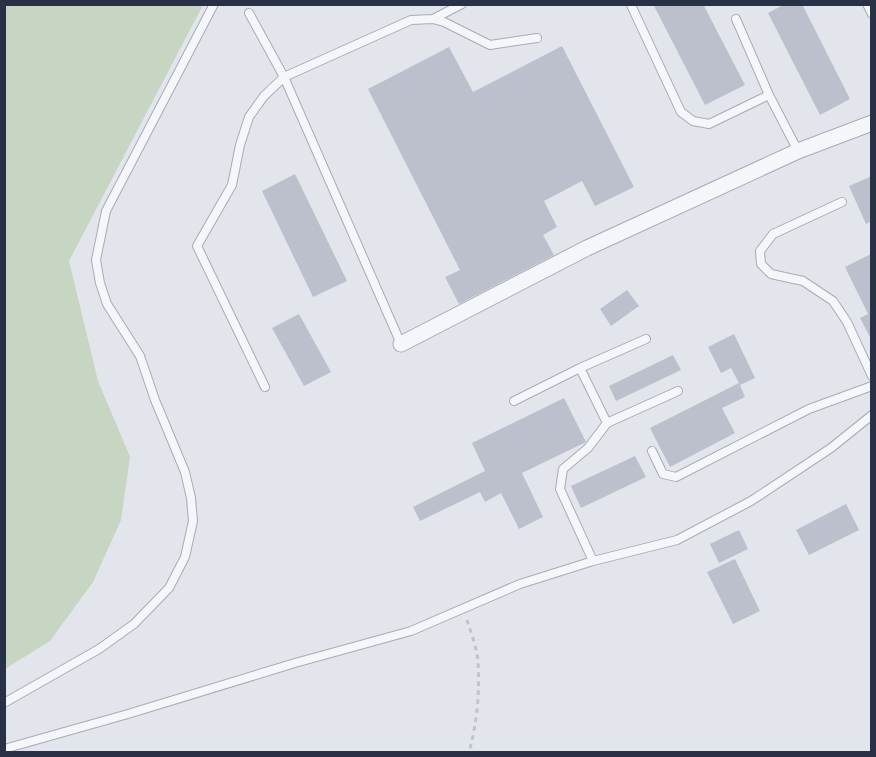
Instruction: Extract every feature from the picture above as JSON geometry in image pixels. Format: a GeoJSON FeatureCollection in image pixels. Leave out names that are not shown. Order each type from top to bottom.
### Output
{"type":"FeatureCollection","features":[{"type":"Feature","properties":{"kind":"street"},"geometry":{"type":"LineString","coordinates":[[401,344],[587,248],[798,151],[872,123]]}},
{"type":"Feature","properties":{"kind":"lane"},"geometry":{"type":"LineString","coordinates":[[4,703],[99,649],[134,624],[169,588],[185,557],[193,521],[185,471],[155,400],[140,356],[107,304],[100,284],[96,260],[106,211],[214,4]]}},
{"type":"Feature","properties":{"kind":"lane"},"geometry":{"type":"LineString","coordinates":[[433,19],[462,4]]}},
{"type":"Feature","properties":{"kind":"lane"},"geometry":{"type":"LineString","coordinates":[[867,4],[872,14]]}},
{"type":"Feature","properties":{"kind":"lane"},"geometry":{"type":"LineString","coordinates":[[631,5],[681,111],[693,121],[709,124],[769,95]]}},
{"type":"Feature","properties":{"kind":"lane"},"geometry":{"type":"LineString","coordinates":[[249,13],[284,77],[401,344]]}},
{"type":"Feature","properties":{"kind":"lane"},"geometry":{"type":"LineString","coordinates":[[264,387],[197,246],[232,184],[240,145],[249,117],[264,96],[284,77],[411,20],[433,19],[444,22],[490,45],[537,39]]}},
{"type":"Feature","properties":{"kind":"lane"},"geometry":{"type":"LineString","coordinates":[[736,19],[769,95],[798,151]]}},
{"type":"Feature","properties":{"kind":"lane"},"geometry":{"type":"LineString","coordinates":[[842,202],[773,234],[760,251],[761,264],[771,274],[803,281],[833,301],[847,322],[872,376]]}},
{"type":"Feature","properties":{"kind":"lane"},"geometry":{"type":"LineString","coordinates":[[513,401],[646,339]]}},
{"type":"Feature","properties":{"kind":"lane"},"geometry":{"type":"LineString","coordinates":[[580,368],[607,423]]}},
{"type":"Feature","properties":{"kind":"lane"},"geometry":{"type":"LineString","coordinates":[[652,451],[663,474],[676,477],[809,409],[872,386]]}},
{"type":"Feature","properties":{"kind":"lane"},"geometry":{"type":"LineString","coordinates":[[594,561],[560,489],[563,470],[588,448],[607,423],[678,391]]}},
{"type":"Feature","properties":{"kind":"lane"},"geometry":{"type":"LineString","coordinates":[[4,749],[411,631],[520,584],[594,561],[677,540],[751,501],[831,447],[872,415]]}},
{"type":"Feature","properties":{"kind":"path"},"geometry":{"type":"LineString","coordinates":[[464,609],[478,660],[473,740],[469,753]]}},
{"type":"Feature","properties":{"kind":"green space"},"geometry":{"type":"Polygon","coordinates":[[[5,4],[203,5],[69,261],[98,381],[130,457],[121,520],[93,582],[50,641],[5,669],[5,4]]]}},
{"type":"Feature","properties":{"kind":"building"},"geometry":{"type":"Polygon","coordinates":[[[653,4],[703,4],[745,85],[705,105],[653,4]]]}},
{"type":"Feature","properties":{"kind":"building"},"geometry":{"type":"Polygon","coordinates":[[[785,4],[802,4],[850,99],[820,115],[768,13],[785,4]]]}},
{"type":"Feature","properties":{"kind":"building"},"geometry":{"type":"Polygon","coordinates":[[[562,46],[634,187],[595,206],[582,181],[544,201],[557,227],[543,235],[554,255],[459,304],[445,277],[460,270],[368,89],[449,47],[473,92],[562,46]]]}},
{"type":"Feature","properties":{"kind":"building"},"geometry":{"type":"Polygon","coordinates":[[[295,174],[347,281],[313,297],[262,191],[295,174]]]}},
{"type":"Feature","properties":{"kind":"building"},"geometry":{"type":"Polygon","coordinates":[[[872,176],[872,221],[866,224],[849,186],[872,176]]]}},
{"type":"Feature","properties":{"kind":"building"},"geometry":{"type":"Polygon","coordinates":[[[871,254],[872,341],[860,318],[868,314],[845,267],[871,254]]]}},
{"type":"Feature","properties":{"kind":"building"},"geometry":{"type":"Polygon","coordinates":[[[627,290],[639,306],[611,326],[600,309],[627,290]]]}},
{"type":"Feature","properties":{"kind":"building"},"geometry":{"type":"Polygon","coordinates":[[[299,314],[331,372],[304,386],[272,328],[299,314]]]}},
{"type":"Feature","properties":{"kind":"building"},"geometry":{"type":"Polygon","coordinates":[[[734,334],[755,378],[740,385],[745,397],[722,408],[735,433],[670,467],[650,428],[739,383],[731,368],[721,373],[708,347],[734,334]]]}},
{"type":"Feature","properties":{"kind":"building"},"geometry":{"type":"Polygon","coordinates":[[[673,355],[681,370],[616,401],[609,386],[673,355]]]}},
{"type":"Feature","properties":{"kind":"building"},"geometry":{"type":"Polygon","coordinates":[[[564,398],[586,442],[522,473],[543,517],[519,529],[501,493],[485,502],[480,492],[420,521],[413,507],[485,471],[472,443],[564,398]]]}},
{"type":"Feature","properties":{"kind":"building"},"geometry":{"type":"Polygon","coordinates":[[[635,456],[646,477],[581,508],[571,486],[635,456]]]}},
{"type":"Feature","properties":{"kind":"building"},"geometry":{"type":"Polygon","coordinates":[[[846,504],[859,530],[809,555],[796,530],[846,504]]]}},
{"type":"Feature","properties":{"kind":"building"},"geometry":{"type":"Polygon","coordinates":[[[739,530],[748,549],[719,563],[710,544],[739,530]]]}},
{"type":"Feature","properties":{"kind":"building"},"geometry":{"type":"Polygon","coordinates":[[[735,559],[760,611],[733,624],[707,572],[735,559]]]}}]}
